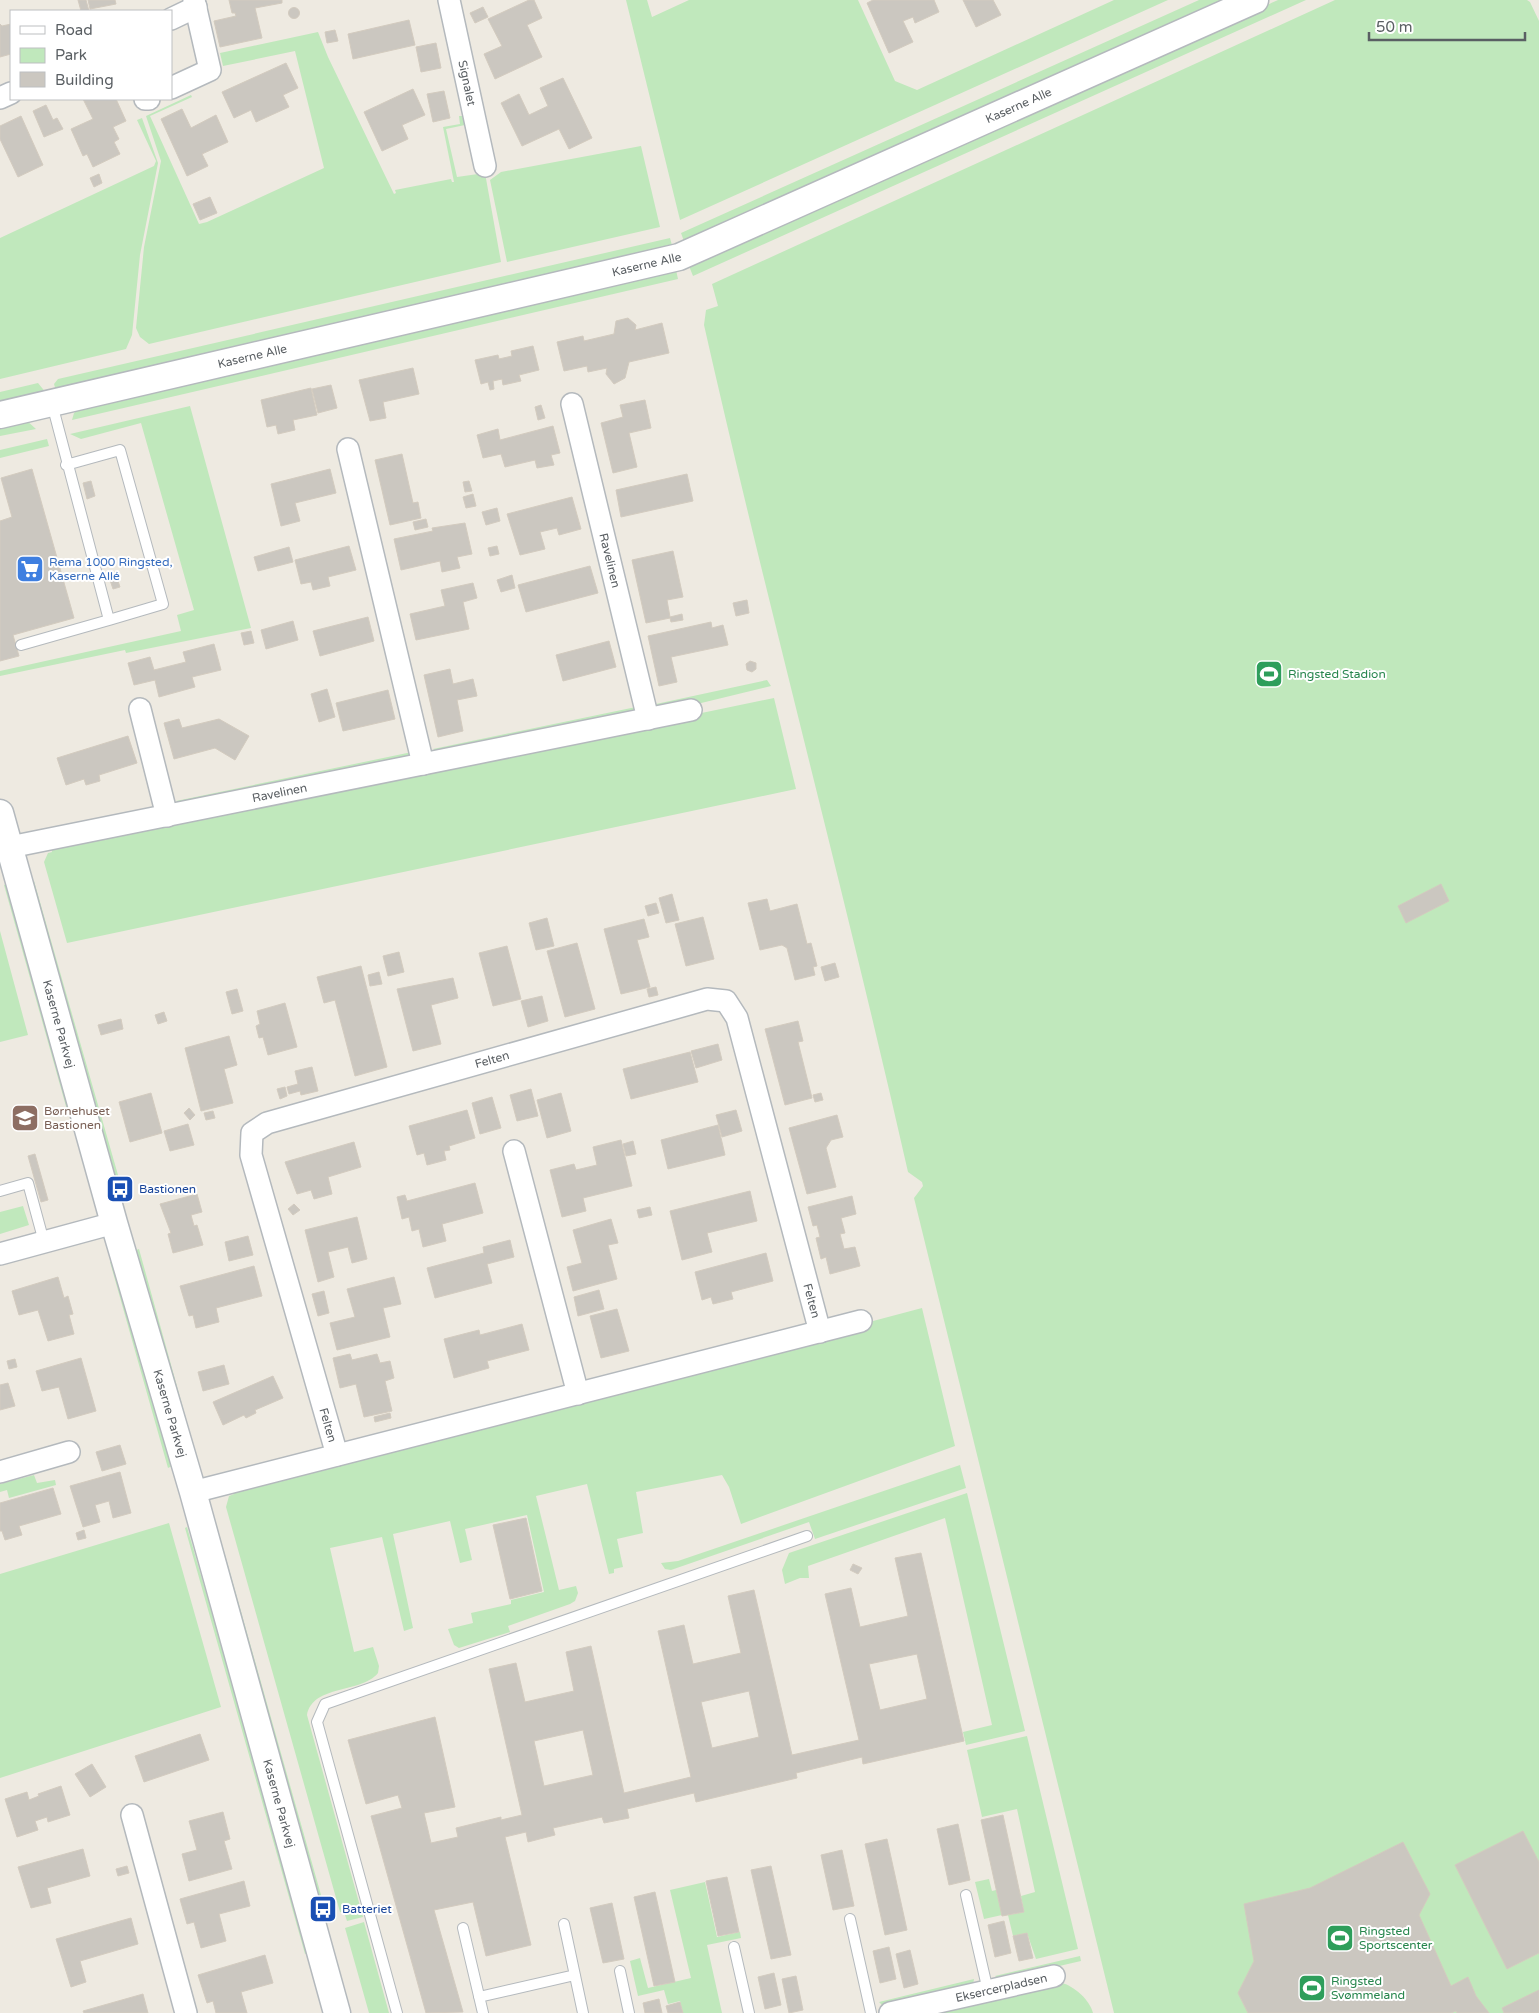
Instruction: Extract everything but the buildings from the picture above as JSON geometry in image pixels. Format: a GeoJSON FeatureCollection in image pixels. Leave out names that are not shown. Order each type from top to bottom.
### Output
{"type":"FeatureCollection","features":[{"type":"Feature","properties":{"kind":"street","name":"Signalet"},"geometry":{"type":"LineString","coordinates":[[449,0],[485,166]]}},
{"type":"Feature","properties":{"kind":"street","name":"Kaserne Alle"},"geometry":{"type":"LineString","coordinates":[[0,415],[679,257],[1255,0]]}},
{"type":"Feature","properties":{"kind":"street"},"geometry":{"type":"LineString","coordinates":[[172,18],[195,4],[210,70],[172,88]]}},
{"type":"Feature","properties":{"kind":"street","name":"Ravelinen"},"geometry":{"type":"LineString","coordinates":[[572,404],[648,719]]}},
{"type":"Feature","properties":{"kind":"street"},"geometry":{"type":"LineString","coordinates":[[348,449],[422,764]]}},
{"type":"Feature","properties":{"kind":"street"},"geometry":{"type":"LineString","coordinates":[[140,709],[167,816]]}},
{"type":"Feature","properties":{"kind":"street","name":"Ravelinen"},"geometry":{"type":"LineString","coordinates":[[10,847],[691,710]]}},
{"type":"Feature","properties":{"kind":"street","name":"Kaserne Parkvej"},"geometry":{"type":"LineString","coordinates":[[0,813],[114,1223],[193,1492],[337,2013]]}},
{"type":"Feature","properties":{"kind":"street","name":"Felten"},"geometry":{"type":"LineString","coordinates":[[337,1456],[251,1155],[252,1133],[267,1123],[707,999],[726,1001],[737,1018],[820,1332]]}},
{"type":"Feature","properties":{"kind":"street"},"geometry":{"type":"LineString","coordinates":[[514,1151],[578,1394]]}},
{"type":"Feature","properties":{"kind":"street"},"geometry":{"type":"LineString","coordinates":[[0,1254],[114,1223]]}},
{"type":"Feature","properties":{"kind":"street","name":"Felten"},"geometry":{"type":"LineString","coordinates":[[193,1492],[861,1321]]}},
{"type":"Feature","properties":{"kind":"street"},"geometry":{"type":"LineString","coordinates":[[0,1472],[69,1452]]}},
{"type":"Feature","properties":{"kind":"street"},"geometry":{"type":"LineString","coordinates":[[132,1815],[186,2013]]}},
{"type":"Feature","properties":{"kind":"street","name":"Eksercerpladsen"},"geometry":{"type":"LineString","coordinates":[[890,2013],[1054,1976]]}},
{"type":"Feature","properties":{"kind":"lane"},"geometry":{"type":"LineString","coordinates":[[51,404],[66,466],[109,620]]}},
{"type":"Feature","properties":{"kind":"lane"},"geometry":{"type":"LineString","coordinates":[[21,644],[163,604],[120,450],[66,466]]}},
{"type":"Feature","properties":{"kind":"lane"},"geometry":{"type":"LineString","coordinates":[[0,1191],[28,1183],[44,1242]]}},
{"type":"Feature","properties":{"kind":"lane"},"geometry":{"type":"LineString","coordinates":[[397,2013],[317,1722],[324,1704],[807,1536]]}},
{"type":"Feature","properties":{"kind":"lane"},"geometry":{"type":"LineString","coordinates":[[966,1895],[988,1991]]}},
{"type":"Feature","properties":{"kind":"lane"},"geometry":{"type":"LineString","coordinates":[[850,1919],[871,2013]]}},
{"type":"Feature","properties":{"kind":"lane"},"geometry":{"type":"LineString","coordinates":[[564,1924],[583,2013]]}},
{"type":"Feature","properties":{"kind":"lane"},"geometry":{"type":"LineString","coordinates":[[464,1928],[482,2013]]}},
{"type":"Feature","properties":{"kind":"lane"},"geometry":{"type":"LineString","coordinates":[[734,1947],[749,2013]]}},
{"type":"Feature","properties":{"kind":"lane"},"geometry":{"type":"LineString","coordinates":[[620,1971],[629,2013]]}},
{"type":"Feature","properties":{"kind":"lane"},"geometry":{"type":"LineString","coordinates":[[479,1998],[575,1975]]}},
{"type":"Feature","properties":{"kind":"green space"},"geometry":{"type":"Polygon","coordinates":[[[626,0],[647,0],[652,17],[689,0],[858,0],[895,81],[917,90],[1114,0],[1168,0],[680,220],[626,0]]]}},
{"type":"Feature","properties":{"kind":"green space"},"geometry":{"type":"Polygon","coordinates":[[[1199,0],[1225,0],[685,244],[681,233],[1199,0]]]}},
{"type":"Feature","properties":{"kind":"green space"},"geometry":{"type":"Polygon","coordinates":[[[1278,0],[1306,0],[693,276],[689,266],[1278,0]]]}},
{"type":"Feature","properties":{"kind":"green space"},"geometry":{"type":"Polygon","coordinates":[[[1335,0],[1527,0],[1530,2],[1539,21],[1539,2013],[1114,2013],[914,1198],[923,1186],[922,1182],[908,1172],[704,325],[706,310],[718,306],[712,284],[1335,0]]]}},
{"type":"Feature","properties":{"kind":"green space"},"geometry":{"type":"Polygon","coordinates":[[[318,32],[328,57],[394,194],[396,193],[395,190],[451,179],[454,182],[443,127],[460,124],[459,116],[462,116],[465,125],[446,129],[457,177],[485,173],[501,262],[149,344],[140,337],[136,328],[144,247],[161,161],[146,116],[191,95],[192,97],[150,116],[199,224],[324,168],[295,51],[223,66],[220,53],[318,32]]]}},
{"type":"Feature","properties":{"kind":"green space"},"geometry":{"type":"Polygon","coordinates":[[[142,118],[158,163],[140,255],[132,335],[126,349],[0,379],[0,238],[154,166],[156,161],[137,120],[142,118]]]}},
{"type":"Feature","properties":{"kind":"green space"},"geometry":{"type":"Polygon","coordinates":[[[641,146],[660,227],[507,262],[490,180],[501,172],[641,146]]]}},
{"type":"Feature","properties":{"kind":"green space"},"geometry":{"type":"Polygon","coordinates":[[[670,238],[673,249],[56,391],[54,384],[58,379],[670,238]]]}},
{"type":"Feature","properties":{"kind":"green space"},"geometry":{"type":"Polygon","coordinates":[[[676,270],[678,279],[72,420],[74,413],[79,408],[676,270]]]}},
{"type":"Feature","properties":{"kind":"green space"},"geometry":{"type":"Polygon","coordinates":[[[38,383],[47,394],[0,405],[0,392],[38,383]]]}},
{"type":"Feature","properties":{"kind":"green space"},"geometry":{"type":"Polygon","coordinates":[[[190,406],[251,628],[126,653],[125,650],[0,676],[0,671],[181,631],[177,615],[194,610],[141,423],[81,439],[70,434],[190,406]]]}},
{"type":"Feature","properties":{"kind":"green space"},"geometry":{"type":"Polygon","coordinates":[[[25,419],[36,429],[0,436],[0,425],[25,419]]]}},
{"type":"Feature","properties":{"kind":"green space"},"geometry":{"type":"Polygon","coordinates":[[[47,439],[49,446],[0,458],[0,450],[47,439]]]}},
{"type":"Feature","properties":{"kind":"green space"},"geometry":{"type":"Polygon","coordinates":[[[767,680],[771,686],[693,705],[659,707],[656,704],[767,680]]]}},
{"type":"Feature","properties":{"kind":"green space"},"geometry":{"type":"Polygon","coordinates":[[[774,698],[796,789],[67,943],[44,862],[48,853],[52,852],[51,848],[774,698]]]}},
{"type":"Feature","properties":{"kind":"green space"},"geometry":{"type":"Polygon","coordinates":[[[636,707],[628,716],[439,753],[433,749],[636,707]]]}},
{"type":"Feature","properties":{"kind":"green space"},"geometry":{"type":"Polygon","coordinates":[[[412,752],[406,760],[181,805],[176,801],[412,752]]]}},
{"type":"Feature","properties":{"kind":"green space"},"geometry":{"type":"Polygon","coordinates":[[[34,881],[122,1189],[117,1189],[29,883],[34,881]]]}},
{"type":"Feature","properties":{"kind":"green space"},"geometry":{"type":"Polygon","coordinates":[[[8,883],[72,1109],[67,1110],[4,885],[8,883]]]}},
{"type":"Feature","properties":{"kind":"green space"},"geometry":{"type":"Polygon","coordinates":[[[0,931],[28,1035],[0,1042],[0,931]]]}},
{"type":"Feature","properties":{"kind":"green space"},"geometry":{"type":"Polygon","coordinates":[[[23,1206],[29,1225],[0,1234],[0,1212],[23,1206]]]}},
{"type":"Feature","properties":{"kind":"green space"},"geometry":{"type":"Polygon","coordinates":[[[139,1249],[196,1455],[194,1456],[133,1251],[139,1249]]]}},
{"type":"Feature","properties":{"kind":"green space"},"geometry":{"type":"Polygon","coordinates":[[[114,1261],[172,1466],[168,1468],[110,1262],[114,1261]]]}},
{"type":"Feature","properties":{"kind":"green space"},"geometry":{"type":"Polygon","coordinates":[[[922,1308],[955,1446],[741,1524],[729,1487],[722,1475],[636,1492],[643,1533],[617,1539],[623,1567],[614,1569],[614,1573],[609,1574],[587,1484],[536,1496],[559,1590],[576,1586],[578,1593],[575,1601],[570,1604],[508,1626],[510,1632],[459,1648],[454,1645],[448,1629],[473,1623],[471,1613],[511,1604],[511,1600],[544,1592],[527,1515],[465,1529],[472,1560],[460,1563],[450,1521],[393,1534],[413,1628],[404,1631],[382,1537],[330,1548],[354,1652],[373,1647],[379,1666],[378,1673],[370,1680],[318,1698],[311,1705],[307,1715],[363,1917],[347,1921],[344,1912],[340,1912],[226,1507],[229,1496],[234,1494],[233,1491],[922,1308]]]}},
{"type":"Feature","properties":{"kind":"green space"},"geometry":{"type":"Polygon","coordinates":[[[960,1465],[966,1488],[815,1539],[809,1522],[671,1570],[665,1569],[661,1563],[678,1561],[960,1465]]]}},
{"type":"Feature","properties":{"kind":"green space"},"geometry":{"type":"Polygon","coordinates":[[[34,1475],[37,1483],[55,1480],[56,1485],[9,1498],[7,1490],[0,1492],[0,1484],[34,1475]]]}},
{"type":"Feature","properties":{"kind":"green space"},"geometry":{"type":"Polygon","coordinates":[[[967,1493],[1025,1731],[966,1745],[963,1732],[992,1725],[945,1518],[808,1566],[809,1578],[800,1578],[785,1584],[782,1570],[789,1553],[967,1493]]]}},
{"type":"Feature","properties":{"kind":"green space"},"geometry":{"type":"Polygon","coordinates":[[[169,1523],[221,1707],[0,1778],[0,1574],[169,1523]]]}},
{"type":"Feature","properties":{"kind":"green space"},"geometry":{"type":"Polygon","coordinates":[[[216,1523],[325,1909],[320,1910],[211,1525],[216,1523]]]}},
{"type":"Feature","properties":{"kind":"green space"},"geometry":{"type":"Polygon","coordinates":[[[187,1527],[310,1952],[305,1954],[185,1528],[187,1527]]]}},
{"type":"Feature","properties":{"kind":"green space"},"geometry":{"type":"Polygon","coordinates":[[[1027,1736],[1078,1949],[1036,1959],[1027,1933],[1013,1936],[1008,1915],[1024,1912],[1021,1896],[1035,1892],[1017,1809],[982,1817],[967,1750],[1027,1736]]]}},
{"type":"Feature","properties":{"kind":"green space"},"geometry":{"type":"Polygon","coordinates":[[[989,1879],[992,1891],[996,1890],[1002,1915],[984,1919],[975,1882],[989,1879]]]}},
{"type":"Feature","properties":{"kind":"green space"},"geometry":{"type":"Polygon","coordinates":[[[705,1882],[717,1937],[740,1932],[741,1938],[707,1945],[722,2013],[683,2013],[680,2001],[668,2004],[664,1990],[638,1996],[630,1961],[640,1958],[648,1988],[691,1978],[670,1890],[705,1882]]]}},
{"type":"Feature","properties":{"kind":"green space"},"geometry":{"type":"Polygon","coordinates":[[[364,1922],[389,2013],[369,2013],[345,1928],[364,1922]]]}},
{"type":"Feature","properties":{"kind":"green space"},"geometry":{"type":"Polygon","coordinates":[[[1080,1956],[1081,1961],[999,1980],[995,1976],[1080,1956]]]}},
{"type":"Feature","properties":{"kind":"green space"},"geometry":{"type":"Polygon","coordinates":[[[974,1979],[973,1985],[883,2006],[879,2002],[974,1979]]]}},
{"type":"Feature","properties":{"kind":"green space"},"geometry":{"type":"Polygon","coordinates":[[[1062,1983],[1081,1994],[1089,2003],[1093,2013],[928,2013],[1062,1983]]]}},
{"type":"Feature","properties":{"kind":"place","name":"Rema 1000 Ringsted, Kaserne Allé"},"geometry":{"type":"Point","coordinates":[30,569]}},
{"type":"Feature","properties":{"kind":"place","name":"Ringsted Stadion"},"geometry":{"type":"Point","coordinates":[1269,674]}},
{"type":"Feature","properties":{"kind":"place","name":"Børnehuset Bastionen"},"geometry":{"type":"Point","coordinates":[25,1118]}},
{"type":"Feature","properties":{"kind":"place","name":"Bastionen"},"geometry":{"type":"Point","coordinates":[120,1189]}},
{"type":"Feature","properties":{"kind":"place","name":"Batteriet"},"geometry":{"type":"Point","coordinates":[323,1909]}},
{"type":"Feature","properties":{"kind":"place","name":"Ringsted Sportscenter"},"geometry":{"type":"Point","coordinates":[1340,1938]}},
{"type":"Feature","properties":{"kind":"place","name":"Ringsted Svømmeland"},"geometry":{"type":"Point","coordinates":[1312,1988]}}]}
